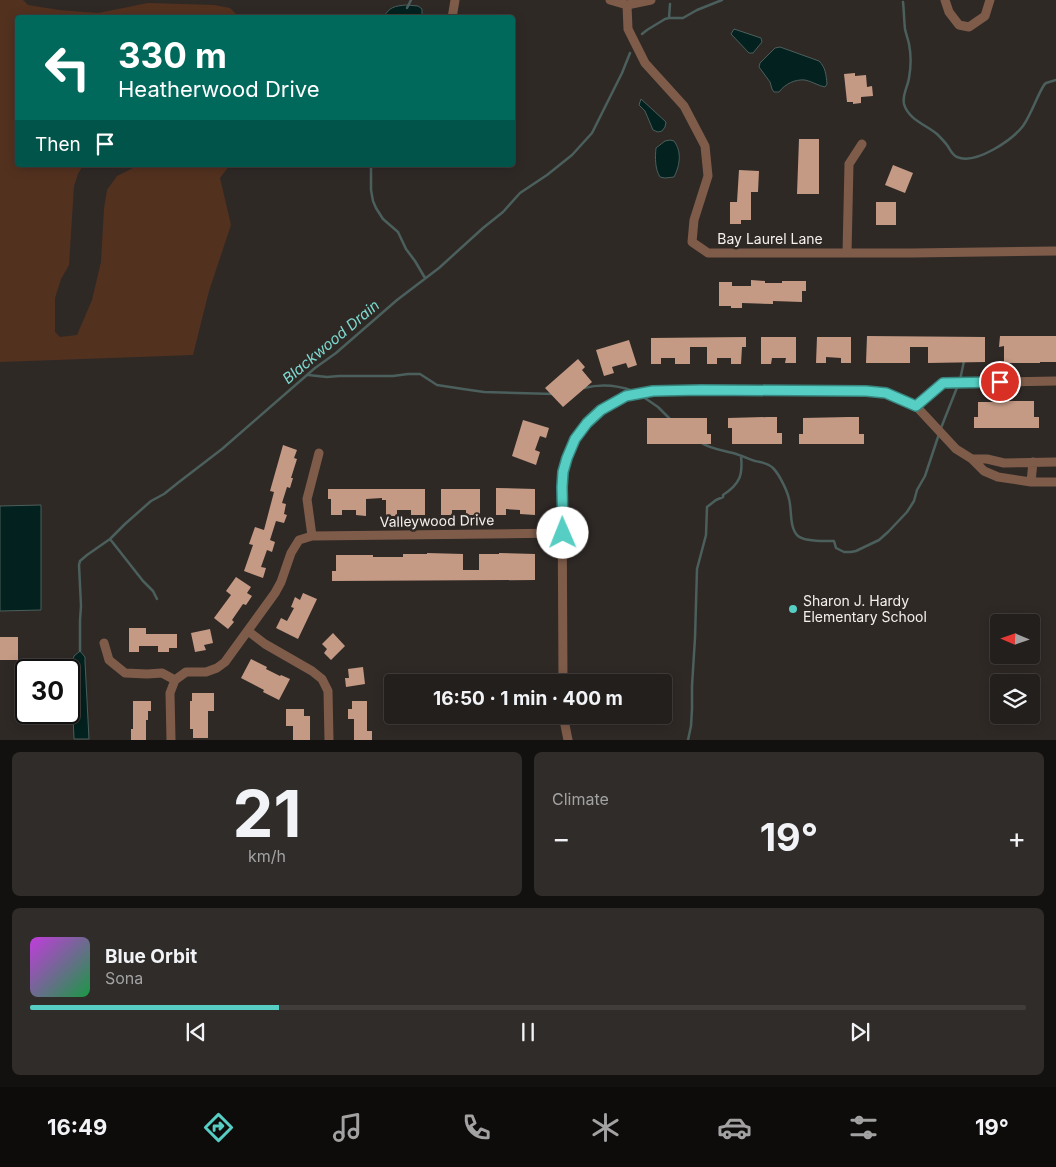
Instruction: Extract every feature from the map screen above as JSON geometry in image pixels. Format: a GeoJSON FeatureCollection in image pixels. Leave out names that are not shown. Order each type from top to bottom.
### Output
{"type":"FeatureCollection","features":[{"type":"Feature","properties":{"kind":"street"},"geometry":{"type":"LineString","coordinates":[[452,15],[455,0]]}},
{"type":"Feature","properties":{"kind":"street"},"geometry":{"type":"LineString","coordinates":[[610,0],[627,5],[651,0]]}},
{"type":"Feature","properties":{"kind":"street"},"geometry":{"type":"LineString","coordinates":[[945,0],[949,12],[959,25],[970,27],[985,16],[990,0]]}},
{"type":"Feature","properties":{"kind":"street","name":"Bay Laurel Lane"},"geometry":{"type":"LineString","coordinates":[[627,5],[628,29],[645,64],[684,106],[705,146],[708,176],[694,220],[692,242],[708,253],[1056,251]]}},
{"type":"Feature","properties":{"kind":"street"},"geometry":{"type":"LineString","coordinates":[[847,253],[849,164],[862,144]]}},
{"type":"Feature","properties":{"kind":"street"},"geometry":{"type":"LineString","coordinates":[[916,406],[943,383],[1056,381]]}},
{"type":"Feature","properties":{"kind":"street"},"geometry":{"type":"LineString","coordinates":[[563,674],[563,472],[575,439],[587,423],[601,410],[626,396],[653,391],[701,390],[866,391],[886,393],[916,406],[956,449],[972,459],[984,471],[998,477],[1031,482],[1056,482]]}},
{"type":"Feature","properties":{"kind":"street"},"geometry":{"type":"LineString","coordinates":[[171,740],[170,693],[175,680],[186,672],[206,672],[217,668],[225,662],[274,594],[281,582],[291,553],[299,540],[312,536],[307,499],[319,453]]}},
{"type":"Feature","properties":{"kind":"street"},"geometry":{"type":"LineString","coordinates":[[972,459],[1004,462],[1056,462]]}},
{"type":"Feature","properties":{"kind":"street"},"geometry":{"type":"LineString","coordinates":[[1031,482],[1032,462]]}},
{"type":"Feature","properties":{"kind":"street","name":"Valleywood Drive"},"geometry":{"type":"LineString","coordinates":[[312,536],[563,533]]}},
{"type":"Feature","properties":{"kind":"street"},"geometry":{"type":"LineString","coordinates":[[248,631],[265,644],[312,671],[322,679],[328,691],[329,740]]}},
{"type":"Feature","properties":{"kind":"street"},"geometry":{"type":"LineString","coordinates":[[104,642],[109,660],[125,673],[162,673],[175,680]]}},
{"type":"Feature","properties":{"kind":"street"},"geometry":{"type":"LineString","coordinates":[[565,724],[568,740]]}},
{"type":"Feature","properties":{"kind":"shaded area"},"geometry":{"type":"Polygon","coordinates":[[[0,0],[23,0],[28,5],[98,13],[148,3],[214,5],[230,8],[237,15],[15,15],[15,167],[82,167],[74,186],[69,265],[61,279],[55,298],[55,332],[60,337],[77,335],[92,300],[101,262],[107,190],[117,176],[135,167],[228,167],[220,178],[231,225],[209,291],[193,355],[0,362],[0,0]]]}},
{"type":"Feature","properties":{"kind":"water"},"geometry":{"type":"Polygon","coordinates":[[[399,6],[418,6],[422,9],[422,15],[385,15],[388,11],[399,6]]]}},
{"type":"Feature","properties":{"kind":"water"},"geometry":{"type":"Polygon","coordinates":[[[734,29],[761,38],[762,42],[753,53],[749,53],[731,34],[734,29]]]}},
{"type":"Feature","properties":{"kind":"water"},"geometry":{"type":"Polygon","coordinates":[[[780,47],[819,61],[825,72],[827,84],[825,87],[798,80],[790,83],[779,92],[774,92],[770,82],[759,67],[760,63],[775,48],[780,47]]]}},
{"type":"Feature","properties":{"kind":"water"},"geometry":{"type":"Polygon","coordinates":[[[641,99],[666,122],[662,131],[653,130],[645,111],[639,105],[641,99]]]}},
{"type":"Feature","properties":{"kind":"water"},"geometry":{"type":"Polygon","coordinates":[[[665,141],[674,141],[677,145],[679,154],[678,168],[674,177],[660,177],[657,170],[656,148],[665,141]]]}},
{"type":"Feature","properties":{"kind":"water"},"geometry":{"type":"Polygon","coordinates":[[[41,505],[41,610],[0,611],[0,506],[41,505]]]}},
{"type":"Feature","properties":{"kind":"water"},"geometry":{"type":"Polygon","coordinates":[[[80,651],[85,657],[89,739],[74,739],[73,724],[80,724],[80,659],[73,659],[80,651]]]}},
{"type":"Feature","properties":{"kind":"building"},"geometry":{"type":"Polygon","coordinates":[[[855,73],[855,76],[866,75],[867,87],[872,86],[873,96],[861,97],[861,103],[853,104],[853,102],[847,102],[844,74],[855,73]]]}},
{"type":"Feature","properties":{"kind":"building"},"geometry":{"type":"Polygon","coordinates":[[[799,139],[819,139],[819,194],[797,194],[799,139]]]}},
{"type":"Feature","properties":{"kind":"building"},"geometry":{"type":"Polygon","coordinates":[[[893,165],[913,173],[905,193],[885,185],[893,165]]]}},
{"type":"Feature","properties":{"kind":"building"},"geometry":{"type":"Polygon","coordinates":[[[739,170],[759,171],[758,192],[751,192],[751,220],[741,220],[741,224],[730,224],[730,202],[737,202],[739,170]]]}},
{"type":"Feature","properties":{"kind":"building"},"geometry":{"type":"Polygon","coordinates":[[[876,202],[896,202],[896,225],[876,225],[876,202]]]}},
{"type":"Feature","properties":{"kind":"building"},"geometry":{"type":"Polygon","coordinates":[[[751,280],[765,281],[765,283],[806,281],[806,291],[802,291],[802,302],[773,301],[773,304],[742,303],[742,308],[719,306],[719,282],[732,282],[732,286],[751,286],[751,280]]]}},
{"type":"Feature","properties":{"kind":"building"},"geometry":{"type":"Polygon","coordinates":[[[867,336],[985,337],[985,362],[928,363],[928,347],[910,347],[910,363],[866,363],[867,336]]]}},
{"type":"Feature","properties":{"kind":"building"},"geometry":{"type":"Polygon","coordinates":[[[1000,336],[1056,336],[1056,362],[1004,363],[1004,346],[999,347],[1000,336]]]}},
{"type":"Feature","properties":{"kind":"building"},"geometry":{"type":"Polygon","coordinates":[[[746,337],[746,347],[742,347],[741,364],[731,364],[731,358],[717,358],[717,364],[707,364],[707,347],[690,347],[690,364],[675,364],[675,358],[661,358],[661,364],[651,364],[651,338],[746,337]]]}},
{"type":"Feature","properties":{"kind":"building"},"geometry":{"type":"Polygon","coordinates":[[[761,337],[796,337],[796,363],[785,363],[786,358],[772,358],[771,364],[761,364],[761,337]]]}},
{"type":"Feature","properties":{"kind":"building"},"geometry":{"type":"Polygon","coordinates":[[[817,337],[851,337],[851,363],[841,363],[841,358],[826,357],[826,363],[816,363],[817,337]]]}},
{"type":"Feature","properties":{"kind":"building"},"geometry":{"type":"Polygon","coordinates":[[[629,340],[637,365],[628,368],[626,363],[612,367],[614,373],[604,376],[596,350],[629,340]]]}},
{"type":"Feature","properties":{"kind":"building"},"geometry":{"type":"Polygon","coordinates":[[[578,359],[585,367],[582,370],[592,382],[563,407],[545,388],[578,359]]]}},
{"type":"Feature","properties":{"kind":"building"},"geometry":{"type":"Polygon","coordinates":[[[1034,401],[1034,417],[1039,417],[1039,428],[974,428],[974,417],[978,417],[978,402],[1034,401]]]}},
{"type":"Feature","properties":{"kind":"building"},"geometry":{"type":"Polygon","coordinates":[[[777,417],[777,433],[782,433],[782,444],[732,444],[732,428],[728,428],[728,418],[777,417]]]}},
{"type":"Feature","properties":{"kind":"building"},"geometry":{"type":"Polygon","coordinates":[[[859,417],[859,434],[864,434],[864,444],[799,444],[799,434],[803,434],[803,418],[859,417]]]}},
{"type":"Feature","properties":{"kind":"building"},"geometry":{"type":"Polygon","coordinates":[[[647,418],[707,418],[707,434],[711,434],[711,444],[647,444],[647,418]]]}},
{"type":"Feature","properties":{"kind":"building"},"geometry":{"type":"Polygon","coordinates":[[[523,420],[549,428],[546,438],[540,436],[535,450],[540,452],[536,465],[512,456],[523,420]]]}},
{"type":"Feature","properties":{"kind":"building"},"geometry":{"type":"Polygon","coordinates":[[[283,445],[297,450],[294,458],[297,459],[290,488],[287,487],[282,503],[286,504],[284,514],[287,515],[284,523],[276,521],[270,540],[275,542],[272,552],[267,550],[261,567],[266,568],[263,578],[244,571],[253,545],[249,544],[255,527],[264,530],[274,492],[270,491],[283,445]]]}},
{"type":"Feature","properties":{"kind":"building"},"geometry":{"type":"Polygon","coordinates":[[[496,488],[535,489],[535,515],[520,514],[520,510],[506,509],[506,515],[496,515],[496,488]]]}},
{"type":"Feature","properties":{"kind":"building"},"geometry":{"type":"Polygon","coordinates":[[[328,489],[425,489],[425,515],[411,515],[411,510],[397,510],[397,516],[386,516],[386,500],[382,500],[382,498],[366,499],[366,516],[356,515],[356,510],[342,510],[342,515],[331,515],[331,499],[328,499],[328,489]]]}},
{"type":"Feature","properties":{"kind":"building"},"geometry":{"type":"Polygon","coordinates":[[[441,489],[480,489],[480,515],[466,515],[466,510],[452,510],[452,515],[441,515],[441,489]]]}},
{"type":"Feature","properties":{"kind":"building"},"geometry":{"type":"Polygon","coordinates":[[[403,554],[463,554],[463,570],[479,570],[479,554],[535,554],[535,580],[332,581],[332,571],[336,571],[336,555],[403,557],[403,554]]]}},
{"type":"Feature","properties":{"kind":"building"},"geometry":{"type":"Polygon","coordinates":[[[236,577],[251,587],[247,593],[252,596],[246,605],[243,604],[232,620],[234,622],[228,629],[214,618],[231,595],[226,591],[236,577]]]}},
{"type":"Feature","properties":{"kind":"building"},"geometry":{"type":"Polygon","coordinates":[[[303,593],[317,599],[298,639],[276,628],[281,618],[287,621],[294,608],[291,607],[295,597],[300,600],[303,593]]]}},
{"type":"Feature","properties":{"kind":"building"},"geometry":{"type":"Polygon","coordinates":[[[129,628],[146,628],[146,634],[177,634],[177,648],[169,648],[169,652],[158,652],[158,646],[139,646],[139,652],[129,652],[129,628]]]}},
{"type":"Feature","properties":{"kind":"building"},"geometry":{"type":"Polygon","coordinates":[[[210,629],[213,643],[204,645],[206,650],[195,652],[191,633],[210,629]]]}},
{"type":"Feature","properties":{"kind":"building"},"geometry":{"type":"Polygon","coordinates":[[[333,633],[345,646],[331,660],[324,653],[327,649],[322,644],[333,633]]]}},
{"type":"Feature","properties":{"kind":"building"},"geometry":{"type":"Polygon","coordinates":[[[0,637],[18,637],[18,659],[0,660],[0,637]]]}},
{"type":"Feature","properties":{"kind":"building"},"geometry":{"type":"Polygon","coordinates":[[[251,659],[267,667],[266,669],[290,679],[279,700],[241,678],[251,659]]]}},
{"type":"Feature","properties":{"kind":"building"},"geometry":{"type":"Polygon","coordinates":[[[363,667],[365,684],[346,687],[345,678],[349,678],[348,669],[363,667]]]}},
{"type":"Feature","properties":{"kind":"building"},"geometry":{"type":"Polygon","coordinates":[[[192,693],[214,693],[214,711],[208,711],[208,738],[193,738],[193,729],[190,729],[190,701],[192,701],[192,693]]]}},
{"type":"Feature","properties":{"kind":"building"},"geometry":{"type":"Polygon","coordinates":[[[133,701],[151,701],[151,711],[148,711],[148,720],[146,720],[146,740],[131,740],[133,701]]]}},
{"type":"Feature","properties":{"kind":"building"},"geometry":{"type":"Polygon","coordinates":[[[352,701],[367,701],[367,731],[372,731],[372,740],[354,740],[354,719],[348,719],[348,709],[352,709],[352,701]]]}},
{"type":"Feature","properties":{"kind":"building"},"geometry":{"type":"Polygon","coordinates":[[[286,709],[304,709],[304,716],[310,716],[310,740],[293,740],[293,726],[286,726],[286,709]]]}},
{"type":"Feature","properties":{"kind":"waterway"},"geometry":{"type":"LineString","coordinates":[[407,8],[411,0]]}},
{"type":"Feature","properties":{"kind":"waterway"},"geometry":{"type":"LineString","coordinates":[[642,34],[665,19],[683,18],[722,0]]}},
{"type":"Feature","properties":{"kind":"waterway"},"geometry":{"type":"LineString","coordinates":[[903,2],[905,29],[910,52],[909,78],[904,104],[909,114],[937,134],[957,157],[965,159],[974,158],[993,150],[1011,138],[1023,126],[1044,85],[1056,80]]}},
{"type":"Feature","properties":{"kind":"waterway","name":"Blackwood Drain"},"geometry":{"type":"LineString","coordinates":[[669,18],[670,4]]}},
{"type":"Feature","properties":{"kind":"waterway","name":"Blackwood Drain"},"geometry":{"type":"LineString","coordinates":[[80,651],[80,561],[110,539],[151,501],[164,494],[222,449],[315,368],[336,353],[397,300],[439,268],[503,212],[520,193],[572,155],[592,133],[630,53]]}},
{"type":"Feature","properties":{"kind":"waterway"},"geometry":{"type":"LineString","coordinates":[[371,167],[371,190],[376,208],[383,219],[398,232],[406,249],[425,278]]}},
{"type":"Feature","properties":{"kind":"waterway"},"geometry":{"type":"LineString","coordinates":[[960,380],[964,361]]}},
{"type":"Feature","properties":{"kind":"waterway"},"geometry":{"type":"LineString","coordinates":[[308,375],[327,377],[420,374],[437,385],[463,389],[484,392],[554,394]]}},
{"type":"Feature","properties":{"kind":"waterway"},"geometry":{"type":"LineString","coordinates":[[941,428],[958,385]]}},
{"type":"Feature","properties":{"kind":"waterway"},"geometry":{"type":"LineString","coordinates":[[584,388],[608,386],[621,387],[633,391]]}},
{"type":"Feature","properties":{"kind":"waterway"},"geometry":{"type":"LineString","coordinates":[[642,396],[658,407],[670,419]]}},
{"type":"Feature","properties":{"kind":"waterway"},"geometry":{"type":"LineString","coordinates":[[700,442],[712,448],[771,466],[778,474],[786,491],[795,533],[801,538],[809,540],[834,541],[836,548],[844,552],[851,552],[879,540],[907,512],[925,476],[939,434]]}},
{"type":"Feature","properties":{"kind":"waterway"},"geometry":{"type":"LineString","coordinates":[[688,740],[692,709],[697,569],[706,535],[707,507],[723,497],[737,483],[741,474],[741,456]]}},
{"type":"Feature","properties":{"kind":"waterway"},"geometry":{"type":"LineString","coordinates":[[110,539],[153,591],[157,599]]}},
{"type":"Feature","properties":{"kind":"place","name":"Sharon J. Hardy Elementary School"},"geometry":{"type":"Point","coordinates":[793,609]}},
{"type":"Feature","properties":{"kind":"route"},"geometry":{"type":"LineString","coordinates":[[563,533],[563,472],[575,439],[587,423],[601,410],[626,396],[653,391],[866,391],[886,393],[916,406],[943,383],[1000,382]]}}]}
